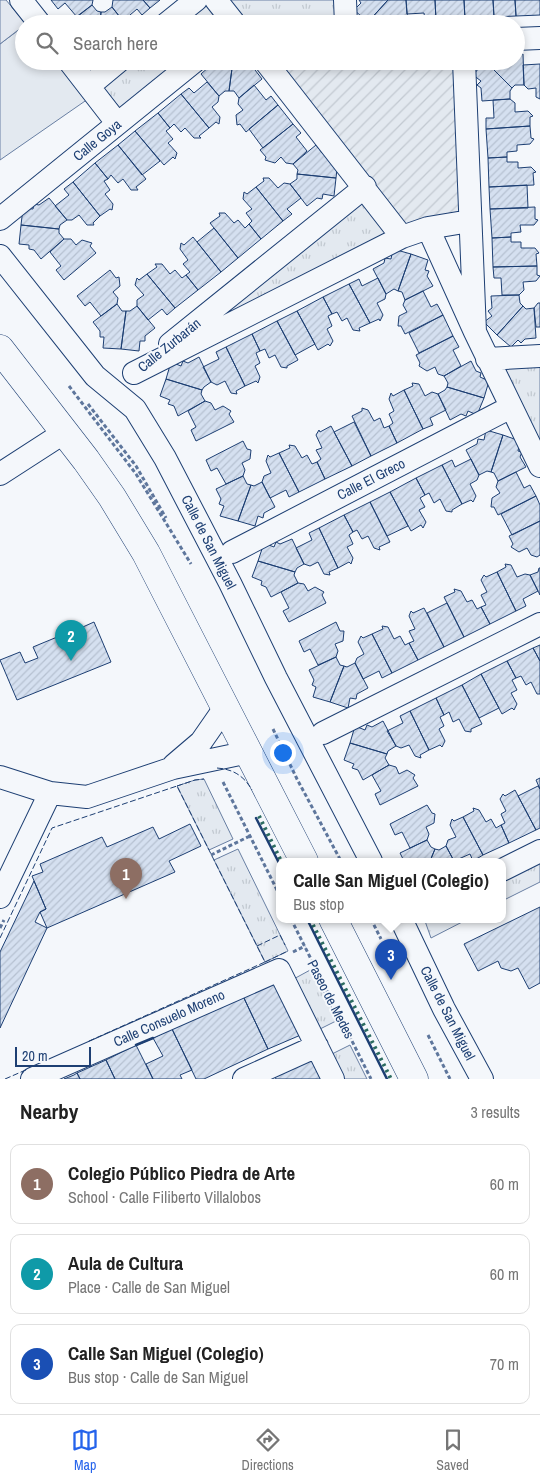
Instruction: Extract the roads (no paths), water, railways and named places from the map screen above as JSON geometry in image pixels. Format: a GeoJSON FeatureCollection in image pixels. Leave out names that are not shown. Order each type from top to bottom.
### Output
{"type":"FeatureCollection","features":[{"type":"Feature","properties":{"kind":"main road"},"geometry":{"type":"LineString","coordinates":[[0,349],[65,432],[112,497],[146,553],[302,858]]}},
{"type":"Feature","properties":{"kind":"main road"},"geometry":{"type":"LineString","coordinates":[[335,923],[414,1079]]}},
{"type":"Feature","properties":{"kind":"street"},"geometry":{"type":"LineString","coordinates":[[21,0],[33,15]]}},
{"type":"Feature","properties":{"kind":"street"},"geometry":{"type":"LineString","coordinates":[[177,15],[196,0]]}},
{"type":"Feature","properties":{"kind":"street"},"geometry":{"type":"LineString","coordinates":[[216,0],[228,15]]}},
{"type":"Feature","properties":{"kind":"street"},"geometry":{"type":"LineString","coordinates":[[345,0],[346,15]]}},
{"type":"Feature","properties":{"kind":"street"},"geometry":{"type":"LineString","coordinates":[[525,39],[540,38]]}},
{"type":"Feature","properties":{"kind":"street"},"geometry":{"type":"LineString","coordinates":[[76,70],[117,123]]}},
{"type":"Feature","properties":{"kind":"street"},"geometry":{"type":"LineString","coordinates":[[89,86],[109,70]]}},
{"type":"Feature","properties":{"kind":"street","name":"Calle Goya"},"geometry":{"type":"LineString","coordinates":[[0,219],[184,70]]}},
{"type":"Feature","properties":{"kind":"street"},"geometry":{"type":"LineString","coordinates":[[272,70],[402,237],[428,228],[470,221]]}},
{"type":"Feature","properties":{"kind":"street"},"geometry":{"type":"LineString","coordinates":[[464,70],[475,332]]}},
{"type":"Feature","properties":{"kind":"street","name":"Calle Zurbarán"},"geometry":{"type":"LineString","coordinates":[[365,187],[134,373],[402,237]]}},
{"type":"Feature","properties":{"kind":"street"},"geometry":{"type":"LineString","coordinates":[[428,228],[487,359],[540,466]]}},
{"type":"Feature","properties":{"kind":"street","name":"Calle de San Miguel"},"geometry":{"type":"LineString","coordinates":[[0,256],[95,376],[135,409],[165,458],[369,858]]}},
{"type":"Feature","properties":{"kind":"street"},"geometry":{"type":"LineString","coordinates":[[487,359],[540,356]]}},
{"type":"Feature","properties":{"kind":"street","name":"Calle El Greco"},"geometry":{"type":"LineString","coordinates":[[232,552],[511,407]]}},
{"type":"Feature","properties":{"kind":"street"},"geometry":{"type":"LineString","coordinates":[[0,474],[65,432]]}},
{"type":"Feature","properties":{"kind":"street"},"geometry":{"type":"LineString","coordinates":[[323,733],[540,624]]}},
{"type":"Feature","properties":{"kind":"street"},"geometry":{"type":"LineString","coordinates":[[169,769],[201,742],[226,706]]}},
{"type":"Feature","properties":{"kind":"street"},"geometry":{"type":"LineString","coordinates":[[0,777],[23,786],[50,793],[87,797],[193,762],[249,752]]}},
{"type":"Feature","properties":{"kind":"street"},"geometry":{"type":"LineString","coordinates":[[0,897],[50,793]]}},
{"type":"Feature","properties":{"kind":"street"},"geometry":{"type":"LineString","coordinates":[[506,868],[540,851]]}},
{"type":"Feature","properties":{"kind":"street","name":"Calle de San Miguel"},"geometry":{"type":"LineString","coordinates":[[403,923],[444,1009],[482,1079]]}},
{"type":"Feature","properties":{"kind":"street","name":"Calle Consuelo Moreno"},"geometry":{"type":"LineString","coordinates":[[32,1079],[279,970],[317,1046]]}},
{"type":"Feature","properties":{"kind":"street"},"geometry":{"type":"LineString","coordinates":[[244,1079],[317,1046],[333,1079]]}},
{"type":"Feature","properties":{"kind":"place","name":"Aula de Cultura"},"geometry":{"type":"Point","coordinates":[71,661]}},
{"type":"Feature","properties":{"kind":"place","name":"Colegio Público Piedra de Arte"},"geometry":{"type":"Point","coordinates":[126,899]}},
{"type":"Feature","properties":{"kind":"place","name":"Calle San Miguel (Colegio)"},"geometry":{"type":"Point","coordinates":[391,980]}}]}
